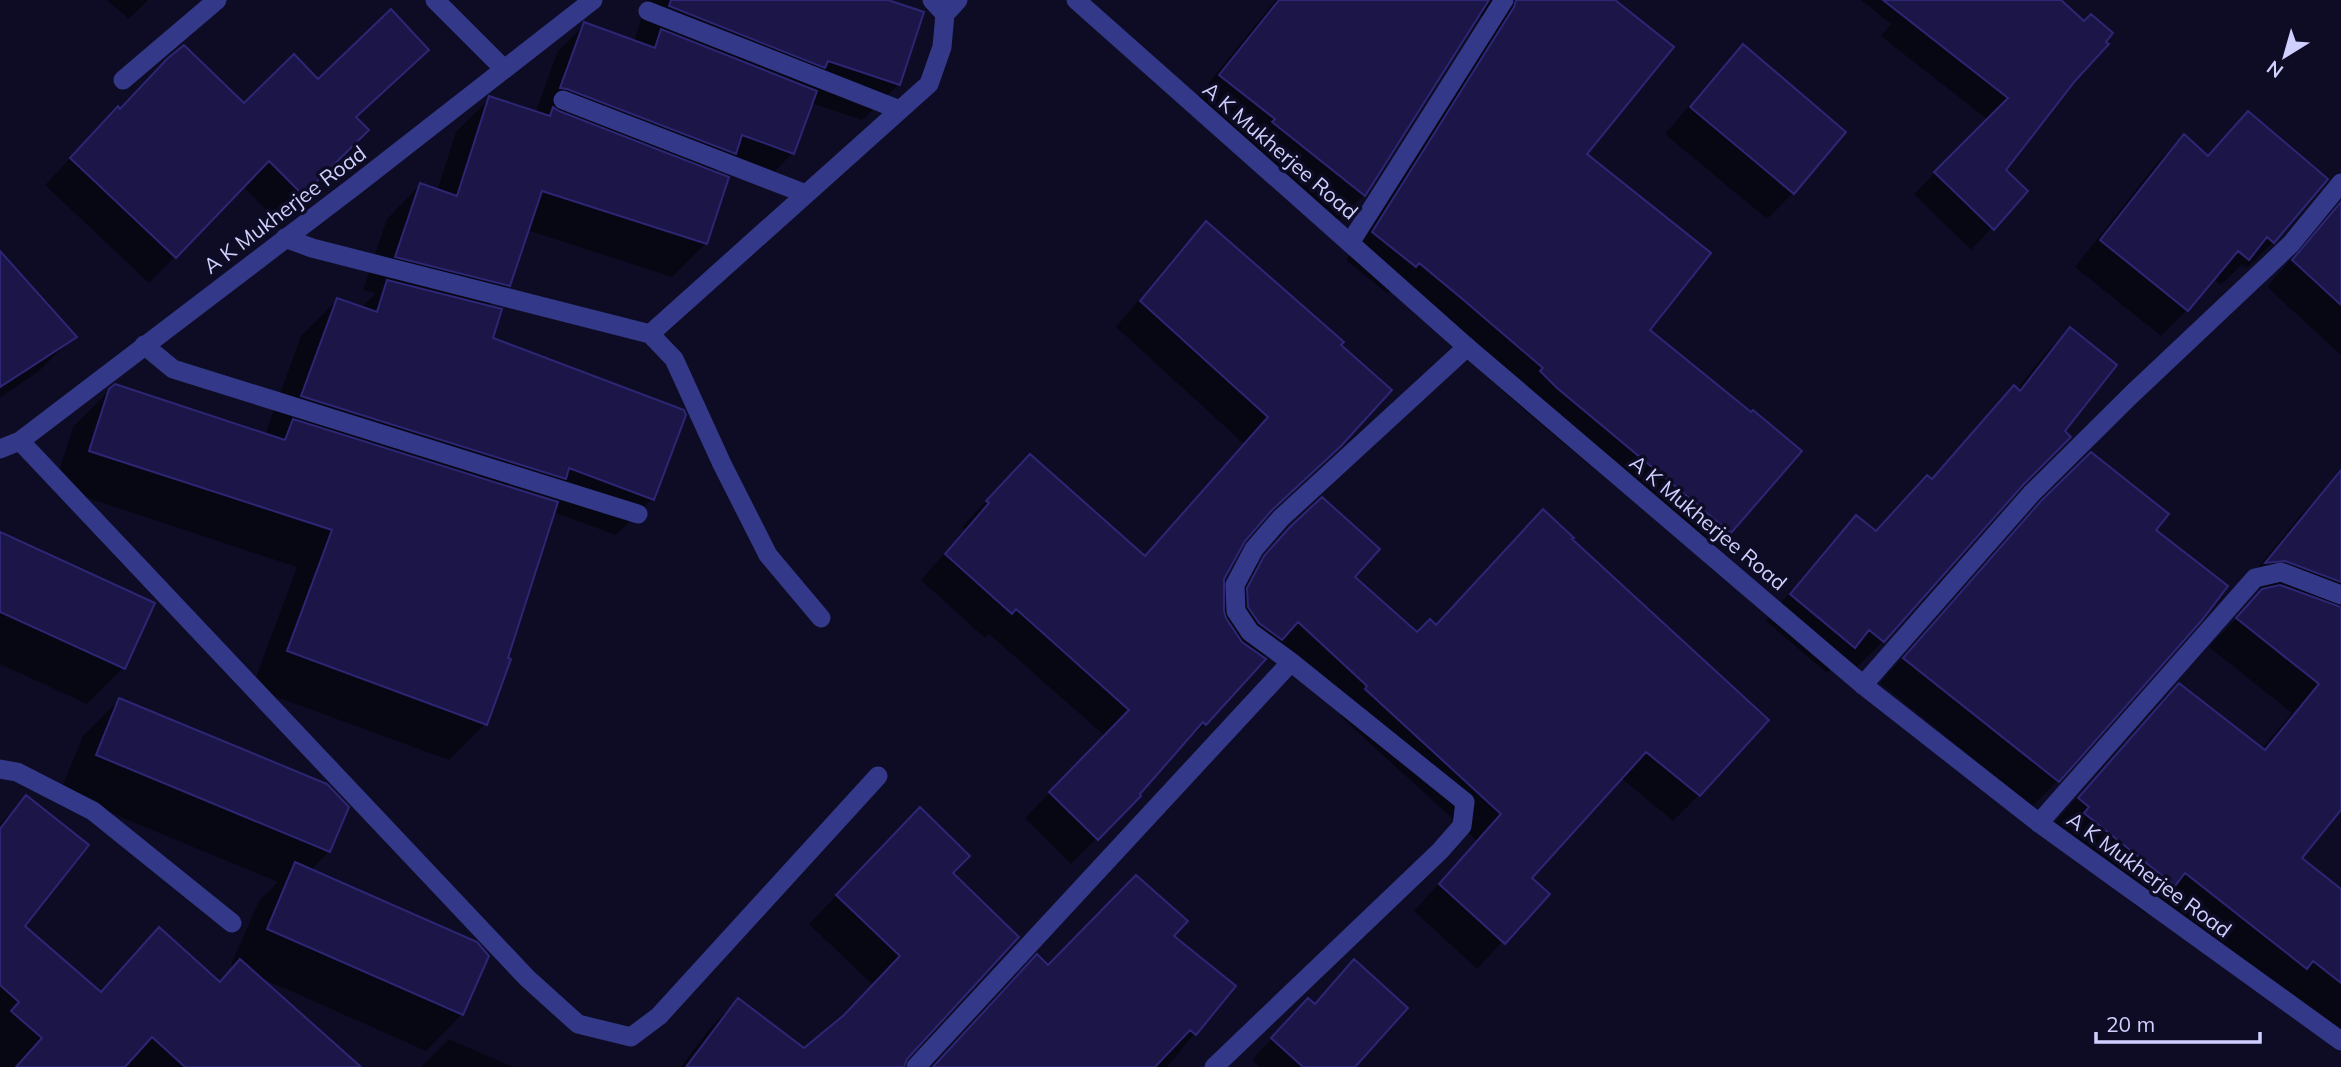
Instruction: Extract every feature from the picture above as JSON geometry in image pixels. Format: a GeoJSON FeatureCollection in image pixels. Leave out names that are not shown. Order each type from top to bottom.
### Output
{"type":"FeatureCollection","features":[{"type":"Feature","properties":{"kind":"street"},"geometry":{"type":"LineString","coordinates":[[123,80],[217,0]]}},
{"type":"Feature","properties":{"kind":"street"},"geometry":{"type":"LineString","coordinates":[[435,0],[504,69]]}},
{"type":"Feature","properties":{"kind":"street","name":"A K Mukherjee Road"},"geometry":{"type":"LineString","coordinates":[[0,449],[20,441],[593,0]]}},
{"type":"Feature","properties":{"kind":"street"},"geometry":{"type":"LineString","coordinates":[[1350,243],[1504,0]]}},
{"type":"Feature","properties":{"kind":"street","name":"A K Mukherjee Road"},"geometry":{"type":"LineString","coordinates":[[1082,2],[1468,347],[1863,685],[2039,823],[2341,1041]]}},
{"type":"Feature","properties":{"kind":"street"},"geometry":{"type":"LineString","coordinates":[[650,334],[929,84],[942,47],[945,5]]}},
{"type":"Feature","properties":{"kind":"street"},"geometry":{"type":"LineString","coordinates":[[648,11],[900,110]]}},
{"type":"Feature","properties":{"kind":"street"},"geometry":{"type":"LineString","coordinates":[[563,100],[806,194]]}},
{"type":"Feature","properties":{"kind":"street"},"geometry":{"type":"LineString","coordinates":[[1863,685],[2032,493],[2291,244],[2341,183]]}},
{"type":"Feature","properties":{"kind":"street"},"geometry":{"type":"LineString","coordinates":[[285,238],[312,248],[650,334],[674,359],[722,464],[768,555],[821,618]]}},
{"type":"Feature","properties":{"kind":"street"},"geometry":{"type":"LineString","coordinates":[[144,345],[173,369],[638,514]]}},
{"type":"Feature","properties":{"kind":"street"},"geometry":{"type":"LineString","coordinates":[[1214,1067],[1440,851],[1462,826],[1465,803],[1250,632],[1236,611],[1235,585],[1254,549],[1282,518],[1468,347]]}},
{"type":"Feature","properties":{"kind":"street"},"geometry":{"type":"LineString","coordinates":[[20,441],[527,978],[578,1024],[631,1037],[659,1016],[878,776]]}},
{"type":"Feature","properties":{"kind":"street"},"geometry":{"type":"LineString","coordinates":[[2039,823],[2255,578],[2281,572],[2341,595]]}},
{"type":"Feature","properties":{"kind":"street"},"geometry":{"type":"LineString","coordinates":[[916,1067],[1291,662]]}},
{"type":"Feature","properties":{"kind":"street"},"geometry":{"type":"LineString","coordinates":[[0,769],[17,772],[93,811],[232,923]]}},
{"type":"Feature","properties":{"kind":"building"},"geometry":{"type":"Polygon","coordinates":[[[671,0],[888,0],[924,12],[900,85],[828,61],[825,68],[669,6],[671,0]]]}},
{"type":"Feature","properties":{"kind":"building"},"geometry":{"type":"Polygon","coordinates":[[[1279,0],[1489,0],[1365,196],[1272,122],[1275,119],[1219,75],[1279,0]]]}},
{"type":"Feature","properties":{"kind":"building"},"geometry":{"type":"Polygon","coordinates":[[[1516,0],[1615,0],[1674,47],[1587,154],[1711,253],[1650,330],[1802,451],[1731,533],[1557,388],[1540,371],[1543,368],[1460,297],[1419,263],[1416,267],[1372,232],[1516,0]]]}},
{"type":"Feature","properties":{"kind":"building"},"geometry":{"type":"Polygon","coordinates":[[[1883,0],[2061,0],[2084,21],[2091,14],[2113,33],[2106,42],[2109,44],[2075,81],[2006,170],[2028,191],[1994,230],[1934,172],[2008,98],[1883,0]]]}},
{"type":"Feature","properties":{"kind":"building"},"geometry":{"type":"Polygon","coordinates":[[[391,9],[429,50],[356,117],[369,130],[303,195],[269,161],[176,258],[70,158],[118,106],[120,109],[167,59],[184,45],[244,103],[294,54],[318,79],[391,9]]]}},
{"type":"Feature","properties":{"kind":"building"},"geometry":{"type":"Polygon","coordinates":[[[584,22],[655,48],[661,29],[817,91],[794,154],[742,135],[736,154],[560,88],[584,22]]]}},
{"type":"Feature","properties":{"kind":"building"},"geometry":{"type":"Polygon","coordinates":[[[1743,44],[1846,132],[1794,194],[1690,107],[1743,44]]]}},
{"type":"Feature","properties":{"kind":"building"},"geometry":{"type":"Polygon","coordinates":[[[489,96],[550,116],[553,107],[729,177],[707,244],[542,191],[510,286],[395,257],[420,183],[457,196],[489,96]]]}},
{"type":"Feature","properties":{"kind":"building"},"geometry":{"type":"Polygon","coordinates":[[[2248,111],[2328,179],[2274,243],[2267,237],[2249,260],[2238,251],[2188,311],[2100,240],[2184,134],[2208,156],[2248,111]]]}},
{"type":"Feature","properties":{"kind":"building"},"geometry":{"type":"Polygon","coordinates":[[[2341,202],[2341,305],[2292,260],[2341,202]]]}},
{"type":"Feature","properties":{"kind":"building"},"geometry":{"type":"Polygon","coordinates":[[[1206,221],[1344,342],[1341,345],[1392,390],[1341,446],[1272,510],[1245,541],[1224,579],[1226,618],[1242,642],[1266,659],[1206,725],[1203,722],[1141,796],[1098,840],[1049,792],[1129,710],[1016,609],[1012,614],[945,554],[989,503],[986,501],[1030,454],[1145,556],[1268,417],[1140,301],[1206,221]]]}},
{"type":"Feature","properties":{"kind":"building"},"geometry":{"type":"Polygon","coordinates":[[[0,251],[77,337],[0,387],[0,251]]]}},
{"type":"Feature","properties":{"kind":"building"},"geometry":{"type":"Polygon","coordinates":[[[387,280],[502,309],[493,338],[684,410],[686,415],[654,500],[569,468],[566,479],[301,396],[337,298],[377,312],[387,280]]]}},
{"type":"Feature","properties":{"kind":"building"},"geometry":{"type":"Polygon","coordinates":[[[2070,327],[2117,365],[2065,431],[2071,437],[2023,485],[1884,642],[1869,630],[1855,648],[1790,594],[1856,515],[1876,531],[1927,475],[1932,479],[2014,385],[2020,391],[2070,327]]]}},
{"type":"Feature","properties":{"kind":"building"},"geometry":{"type":"Polygon","coordinates":[[[115,384],[285,440],[293,419],[558,502],[508,658],[511,659],[487,725],[287,651],[332,530],[89,451],[109,389],[115,384]]]}},
{"type":"Feature","properties":{"kind":"building"},"geometry":{"type":"Polygon","coordinates":[[[2091,452],[2169,514],[2156,530],[2228,586],[2202,620],[2059,782],[1903,658],[2041,501],[2091,452]]]}},
{"type":"Feature","properties":{"kind":"building"},"geometry":{"type":"Polygon","coordinates":[[[2341,470],[2341,582],[2285,561],[2265,563],[2341,470]]]}},
{"type":"Feature","properties":{"kind":"building"},"geometry":{"type":"Polygon","coordinates":[[[1322,497],[1380,549],[1355,577],[1417,632],[1430,619],[1436,625],[1543,509],[1574,538],[1572,539],[1769,720],[1700,796],[1646,752],[1532,878],[1550,894],[1505,944],[1439,884],[1501,814],[1365,689],[1367,686],[1298,622],[1282,640],[1259,623],[1248,607],[1247,588],[1264,556],[1322,497]]]}},
{"type":"Feature","properties":{"kind":"building"},"geometry":{"type":"Polygon","coordinates":[[[0,532],[155,603],[125,669],[0,612],[0,532]]]}},
{"type":"Feature","properties":{"kind":"building"},"geometry":{"type":"Polygon","coordinates":[[[2280,585],[2341,607],[2341,810],[2302,858],[2341,889],[2341,983],[2313,961],[2307,969],[2185,873],[2175,886],[2084,813],[2089,807],[2078,798],[2179,683],[2265,750],[2319,684],[2236,618],[2262,589],[2280,585]]]}},
{"type":"Feature","properties":{"kind":"building"},"geometry":{"type":"Polygon","coordinates":[[[119,698],[327,784],[349,807],[330,852],[96,755],[119,698]]]}},
{"type":"Feature","properties":{"kind":"building"},"geometry":{"type":"Polygon","coordinates":[[[26,795],[89,845],[25,926],[101,992],[159,927],[220,982],[240,959],[361,1067],[185,1067],[152,1037],[125,1067],[16,1067],[42,1038],[11,1011],[19,1002],[0,985],[0,829],[26,795]]]}},
{"type":"Feature","properties":{"kind":"building"},"geometry":{"type":"Polygon","coordinates":[[[920,807],[970,856],[953,873],[1019,937],[907,1059],[904,1067],[686,1067],[738,998],[804,1048],[844,1015],[900,956],[836,895],[920,807]]]}},
{"type":"Feature","properties":{"kind":"building"},"geometry":{"type":"Polygon","coordinates":[[[295,862],[477,942],[489,956],[463,1015],[267,929],[295,862]]]}},
{"type":"Feature","properties":{"kind":"building"},"geometry":{"type":"Polygon","coordinates":[[[1136,875],[1188,921],[1174,936],[1236,986],[1196,1035],[1190,1030],[1155,1067],[933,1067],[1037,954],[1048,965],[1136,875]]]}},
{"type":"Feature","properties":{"kind":"building"},"geometry":{"type":"Polygon","coordinates":[[[1354,959],[1408,1008],[1355,1067],[1303,1067],[1271,1038],[1308,998],[1315,1004],[1354,959]]]}}]}
